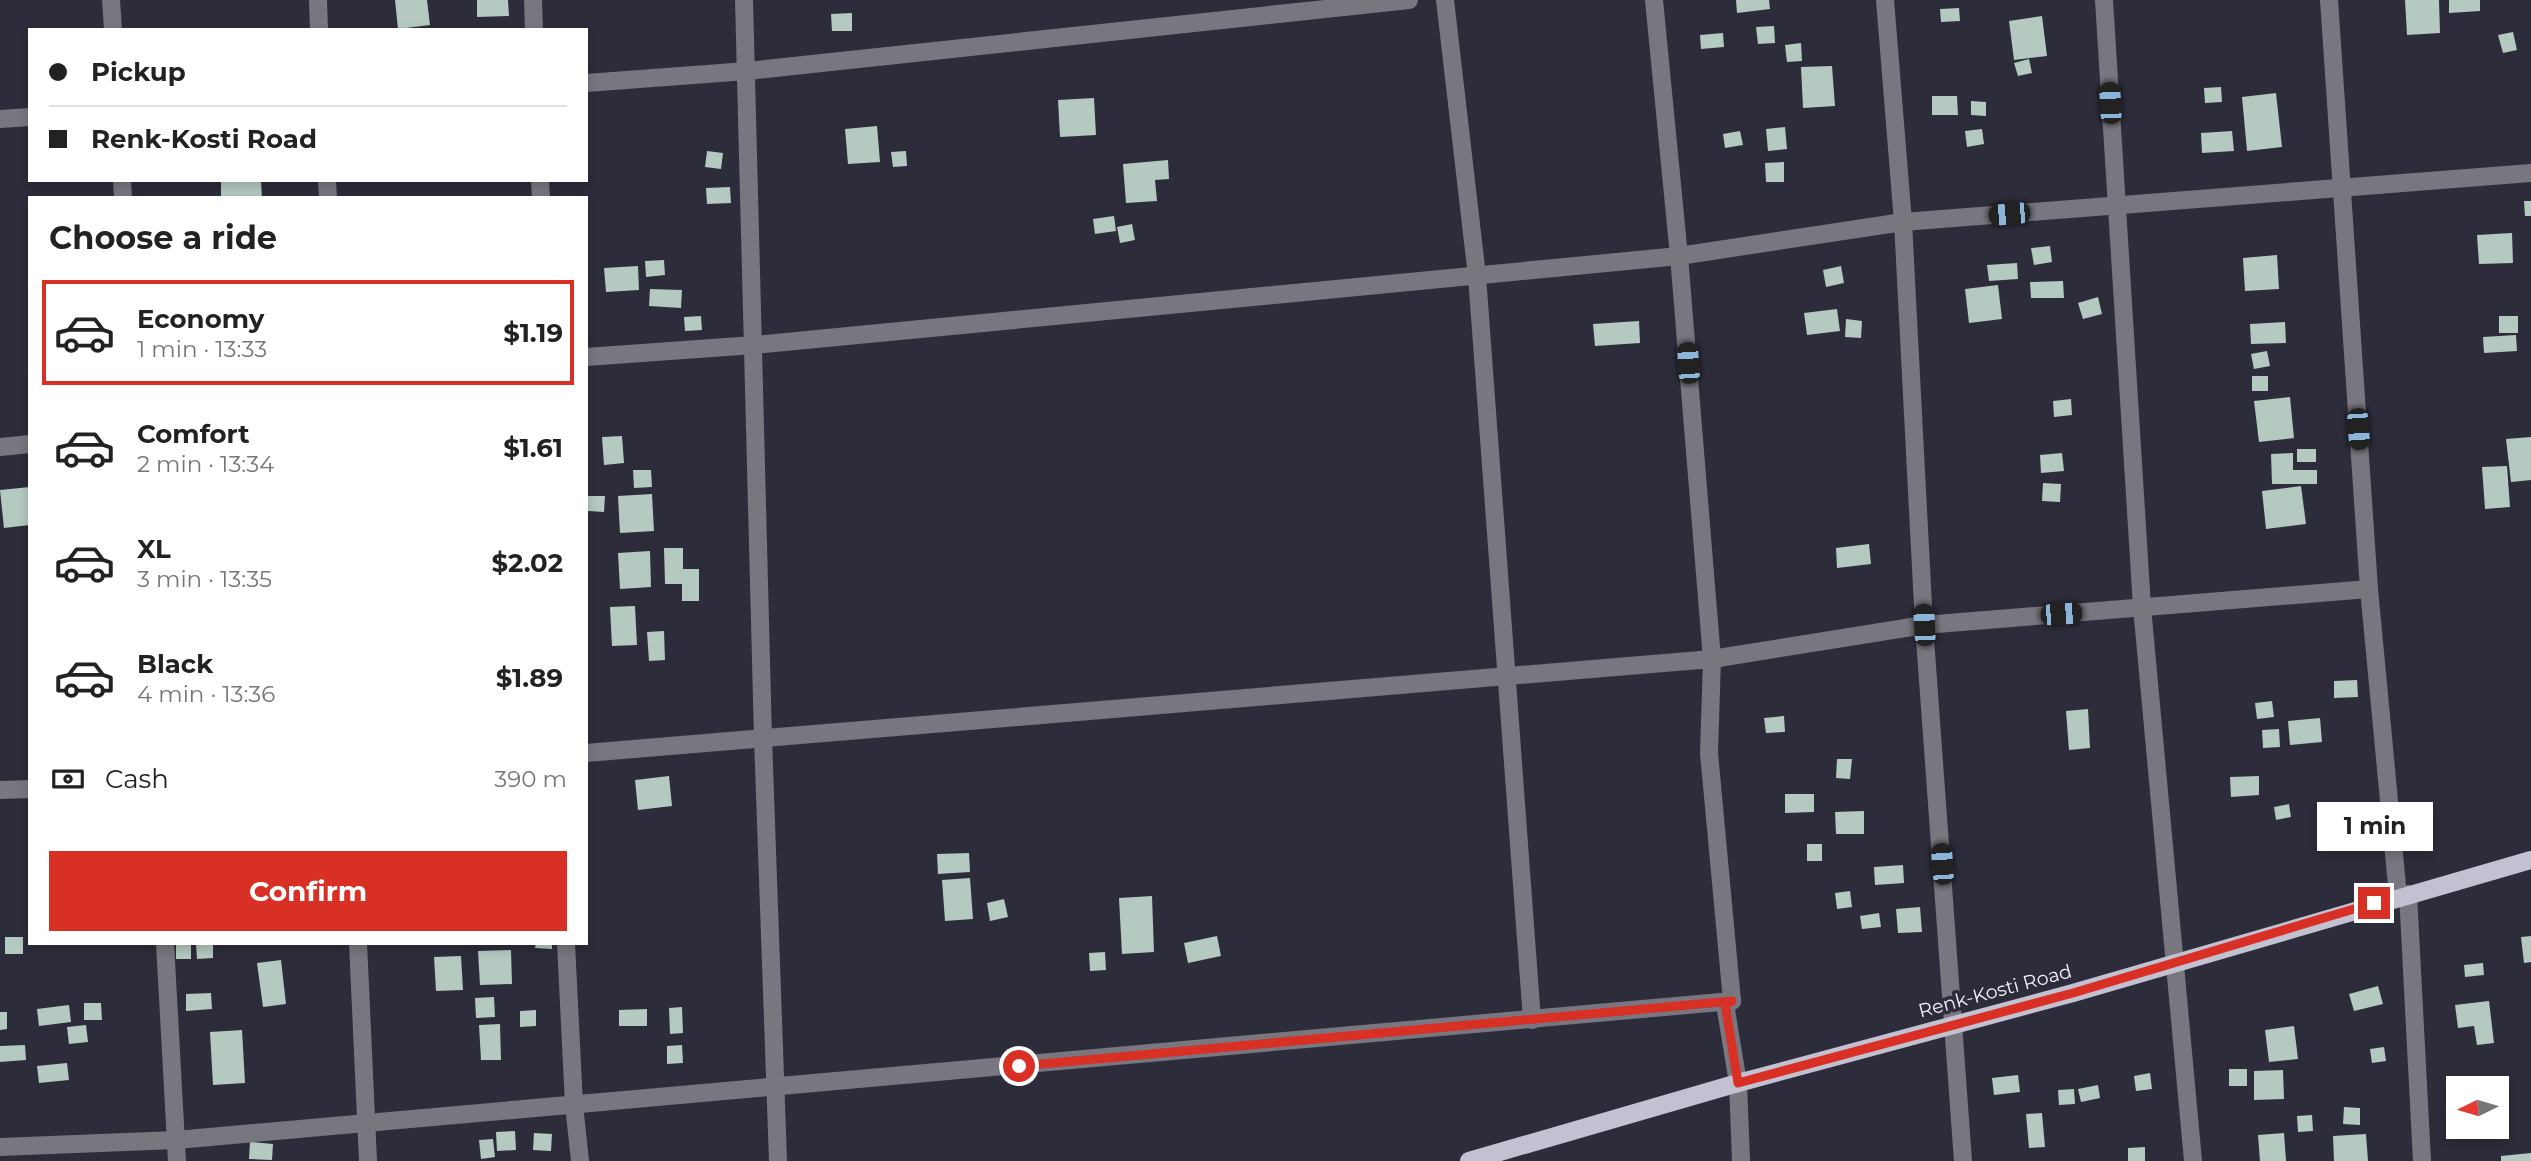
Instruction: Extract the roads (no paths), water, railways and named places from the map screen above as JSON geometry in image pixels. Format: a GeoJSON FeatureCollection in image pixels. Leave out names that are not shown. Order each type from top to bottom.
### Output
{"type":"FeatureCollection","features":[{"type":"Feature","properties":{"kind":"main road","name":"Renk-Kosti Road"},"geometry":{"type":"LineString","coordinates":[[1469,1161],[2531,860]]}},
{"type":"Feature","properties":{"kind":"street"},"geometry":{"type":"LineString","coordinates":[[111,0],[113,28]]}},
{"type":"Feature","properties":{"kind":"street"},"geometry":{"type":"LineString","coordinates":[[318,0],[319,28]]}},
{"type":"Feature","properties":{"kind":"street"},"geometry":{"type":"LineString","coordinates":[[533,0],[534,28]]}},
{"type":"Feature","properties":{"kind":"street"},"geometry":{"type":"LineString","coordinates":[[744,0],[763,738],[778,1161]]}},
{"type":"Feature","properties":{"kind":"street"},"geometry":{"type":"LineString","coordinates":[[588,83],[747,71],[1409,0]]}},
{"type":"Feature","properties":{"kind":"street"},"geometry":{"type":"LineString","coordinates":[[1446,0],[1477,276],[1532,1020]]}},
{"type":"Feature","properties":{"kind":"street"},"geometry":{"type":"LineString","coordinates":[[1654,0],[1679,256],[1712,659],[1709,753],[1732,1001]]}},
{"type":"Feature","properties":{"kind":"street"},"geometry":{"type":"LineString","coordinates":[[1885,0],[1903,222],[1924,625],[1962,1161]]}},
{"type":"Feature","properties":{"kind":"street"},"geometry":{"type":"LineString","coordinates":[[2104,0],[2142,607],[2193,1161]]}},
{"type":"Feature","properties":{"kind":"street"},"geometry":{"type":"LineString","coordinates":[[2329,0],[2369,589],[2403,895],[2422,1161]]}},
{"type":"Feature","properties":{"kind":"street"},"geometry":{"type":"LineString","coordinates":[[0,119],[28,117]]}},
{"type":"Feature","properties":{"kind":"street"},"geometry":{"type":"LineString","coordinates":[[588,357],[754,345],[1679,256],[1903,222],[2531,173]]}},
{"type":"Feature","properties":{"kind":"street"},"geometry":{"type":"LineString","coordinates":[[0,447],[28,444]]}},
{"type":"Feature","properties":{"kind":"street"},"geometry":{"type":"LineString","coordinates":[[588,754],[1712,659],[1924,625],[2369,589]]}},
{"type":"Feature","properties":{"kind":"street"},"geometry":{"type":"LineString","coordinates":[[0,790],[28,789]]}},
{"type":"Feature","properties":{"kind":"street"},"geometry":{"type":"LineString","coordinates":[[165,945],[177,1161]]}},
{"type":"Feature","properties":{"kind":"street"},"geometry":{"type":"LineString","coordinates":[[358,945],[368,1161]]}},
{"type":"Feature","properties":{"kind":"street"},"geometry":{"type":"LineString","coordinates":[[566,945],[574,1105],[580,1161]]}},
{"type":"Feature","properties":{"kind":"street"},"geometry":{"type":"LineString","coordinates":[[0,1147],[176,1140],[776,1089],[1732,1001]]}},
{"type":"Feature","properties":{"kind":"street"},"geometry":{"type":"LineString","coordinates":[[1732,1001],[1725,1004],[1738,1083],[1741,1161]]}}]}
